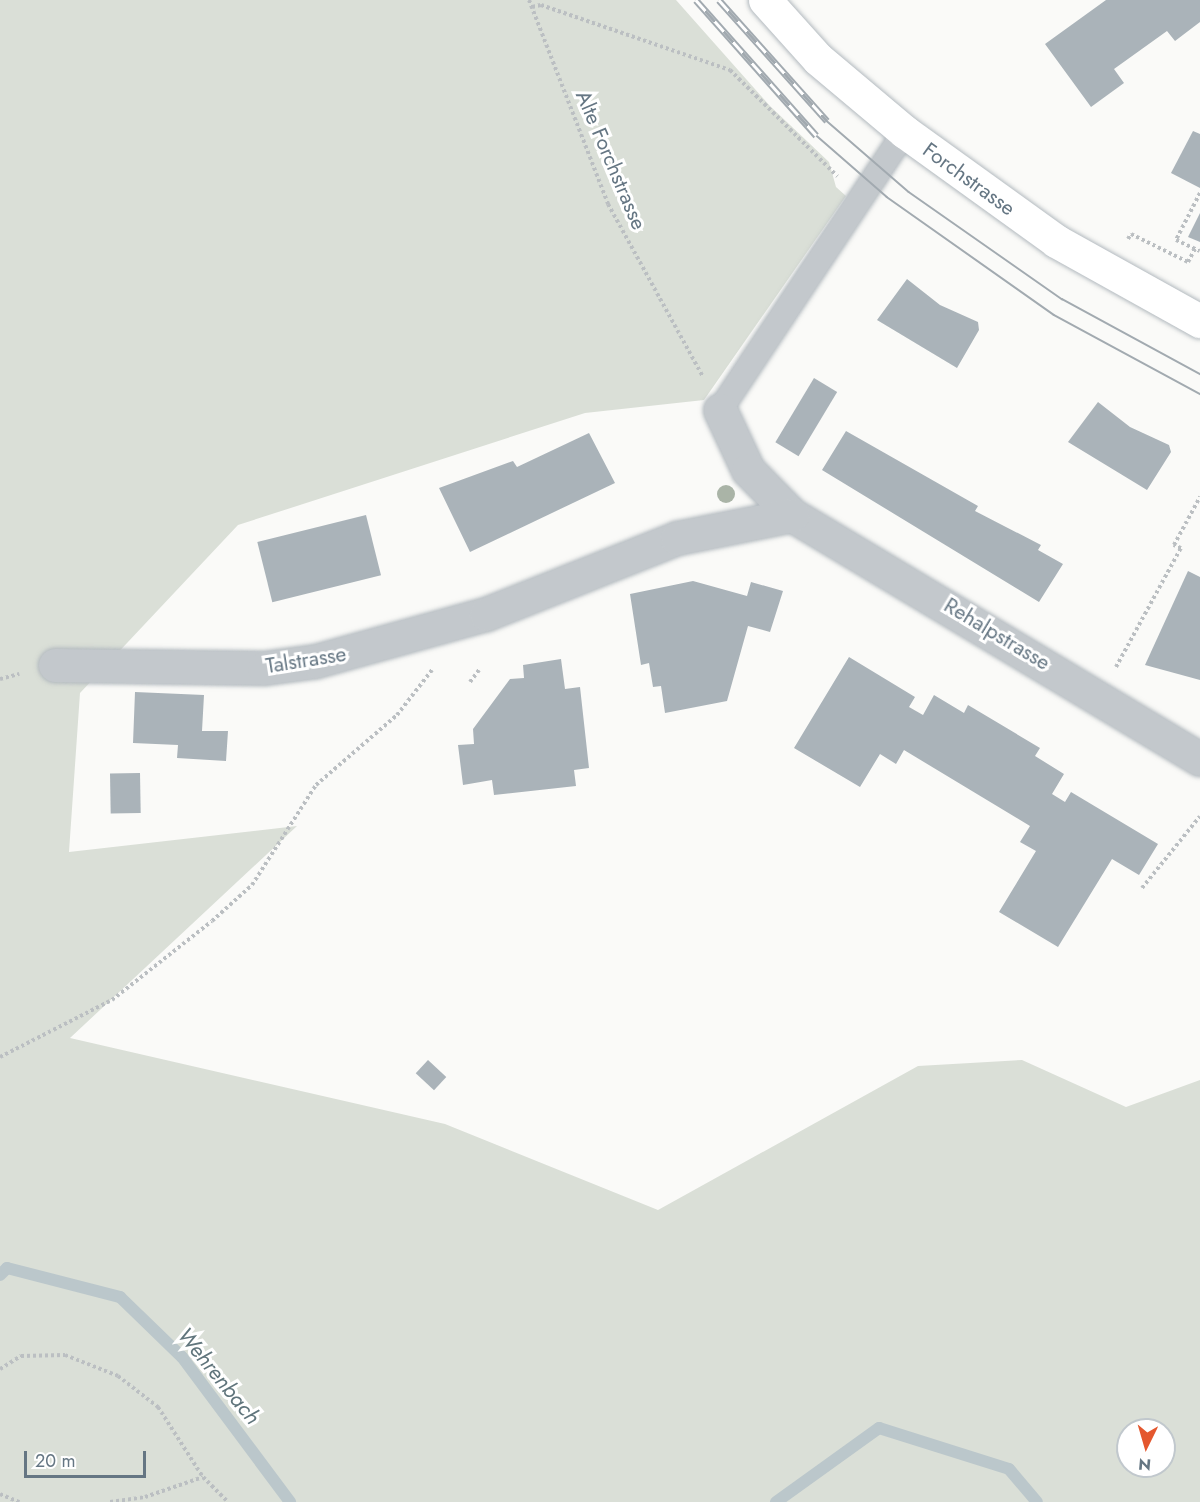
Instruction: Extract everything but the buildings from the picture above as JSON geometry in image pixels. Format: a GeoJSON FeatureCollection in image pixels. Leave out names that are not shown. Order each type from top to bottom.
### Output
{"type":"FeatureCollection","features":[{"type":"Feature","properties":{"kind":"main road","name":"Forchstrasse"},"geometry":{"type":"LineString","coordinates":[[765,0],[819,59],[905,132],[1056,241],[1200,321]]}},
{"type":"Feature","properties":{"kind":"street","name":"Rehalpstrasse"},"geometry":{"type":"LineString","coordinates":[[720,410],[748,470],[792,515],[1200,759]]}},
{"type":"Feature","properties":{"kind":"street","name":"Talstrasse"},"geometry":{"type":"LineString","coordinates":[[55,665],[264,669],[316,662],[486,614],[547,586],[705,529],[792,515]]}},
{"type":"Feature","properties":{"kind":"lane"},"geometry":{"type":"LineString","coordinates":[[720,410],[905,132]]}},
{"type":"Feature","properties":{"kind":"path","name":"Alte Forchstrasse"},"geometry":{"type":"LineString","coordinates":[[529,0],[608,204],[705,380]]}},
{"type":"Feature","properties":{"kind":"path"},"geometry":{"type":"LineString","coordinates":[[532,7],[541,5],[730,70],[861,198]]}},
{"type":"Feature","properties":{"kind":"path"},"geometry":{"type":"LineString","coordinates":[[1158,248],[1188,262],[1198,250],[1176,240],[1200,193]]}},
{"type":"Feature","properties":{"kind":"path"},"geometry":{"type":"LineString","coordinates":[[1112,674],[1181,548],[1174,545],[1200,497]]}},
{"type":"Feature","properties":{"kind":"path"},"geometry":{"type":"LineString","coordinates":[[0,1057],[112,1000],[212,921],[252,885],[316,785],[397,715],[440,660]]}},
{"type":"Feature","properties":{"kind":"path"},"geometry":{"type":"LineString","coordinates":[[470,682],[479,670]]}},
{"type":"Feature","properties":{"kind":"path"},"geometry":{"type":"LineString","coordinates":[[1142,888],[1200,816]]}},
{"type":"Feature","properties":{"kind":"path"},"geometry":{"type":"LineString","coordinates":[[0,1369],[21,1356],[65,1355],[118,1376],[158,1407],[203,1477],[228,1502]]}},
{"type":"Feature","properties":{"kind":"path"},"geometry":{"type":"LineString","coordinates":[[110,1502],[145,1497],[203,1477]]}},
{"type":"Feature","properties":{"kind":"path"},"geometry":{"type":"LineString","coordinates":[[0,1494],[19,1502]]}},
{"type":"Feature","properties":{"kind":"shaded area"},"geometry":{"type":"Polygon","coordinates":[[[0,0],[676,0],[770,106],[829,162],[836,187],[846,196],[704,400],[585,413],[238,525],[80,693],[69,852],[297,826],[70,1038],[445,1124],[658,1210],[918,1066],[1022,1060],[1126,1107],[1200,1080],[1200,1502],[0,1502],[0,0]]]}},
{"type":"Feature","properties":{"kind":"waterway","name":"Wehrenbach"},"geometry":{"type":"LineString","coordinates":[[0,1275],[7,1268],[120,1297],[182,1357],[290,1502]]}},
{"type":"Feature","properties":{"kind":"waterway","name":"Wehrenbach"},"geometry":{"type":"LineString","coordinates":[[776,1502],[879,1428],[1009,1469],[1037,1502]]}},
{"type":"Feature","properties":{"kind":"tram line"},"geometry":{"type":"LineString","coordinates":[[827,121],[909,192],[1062,299],[1200,374]]}},
{"type":"Feature","properties":{"kind":"tram line"},"geometry":{"type":"LineString","coordinates":[[816,135],[887,197],[1054,315],[1200,394]]}},
{"type":"Feature","properties":{"kind":"railway"},"geometry":{"type":"LineString","coordinates":[[696,0],[816,135]]}},
{"type":"Feature","properties":{"kind":"railway"},"geometry":{"type":"LineString","coordinates":[[719,0],[827,121]]}}]}
